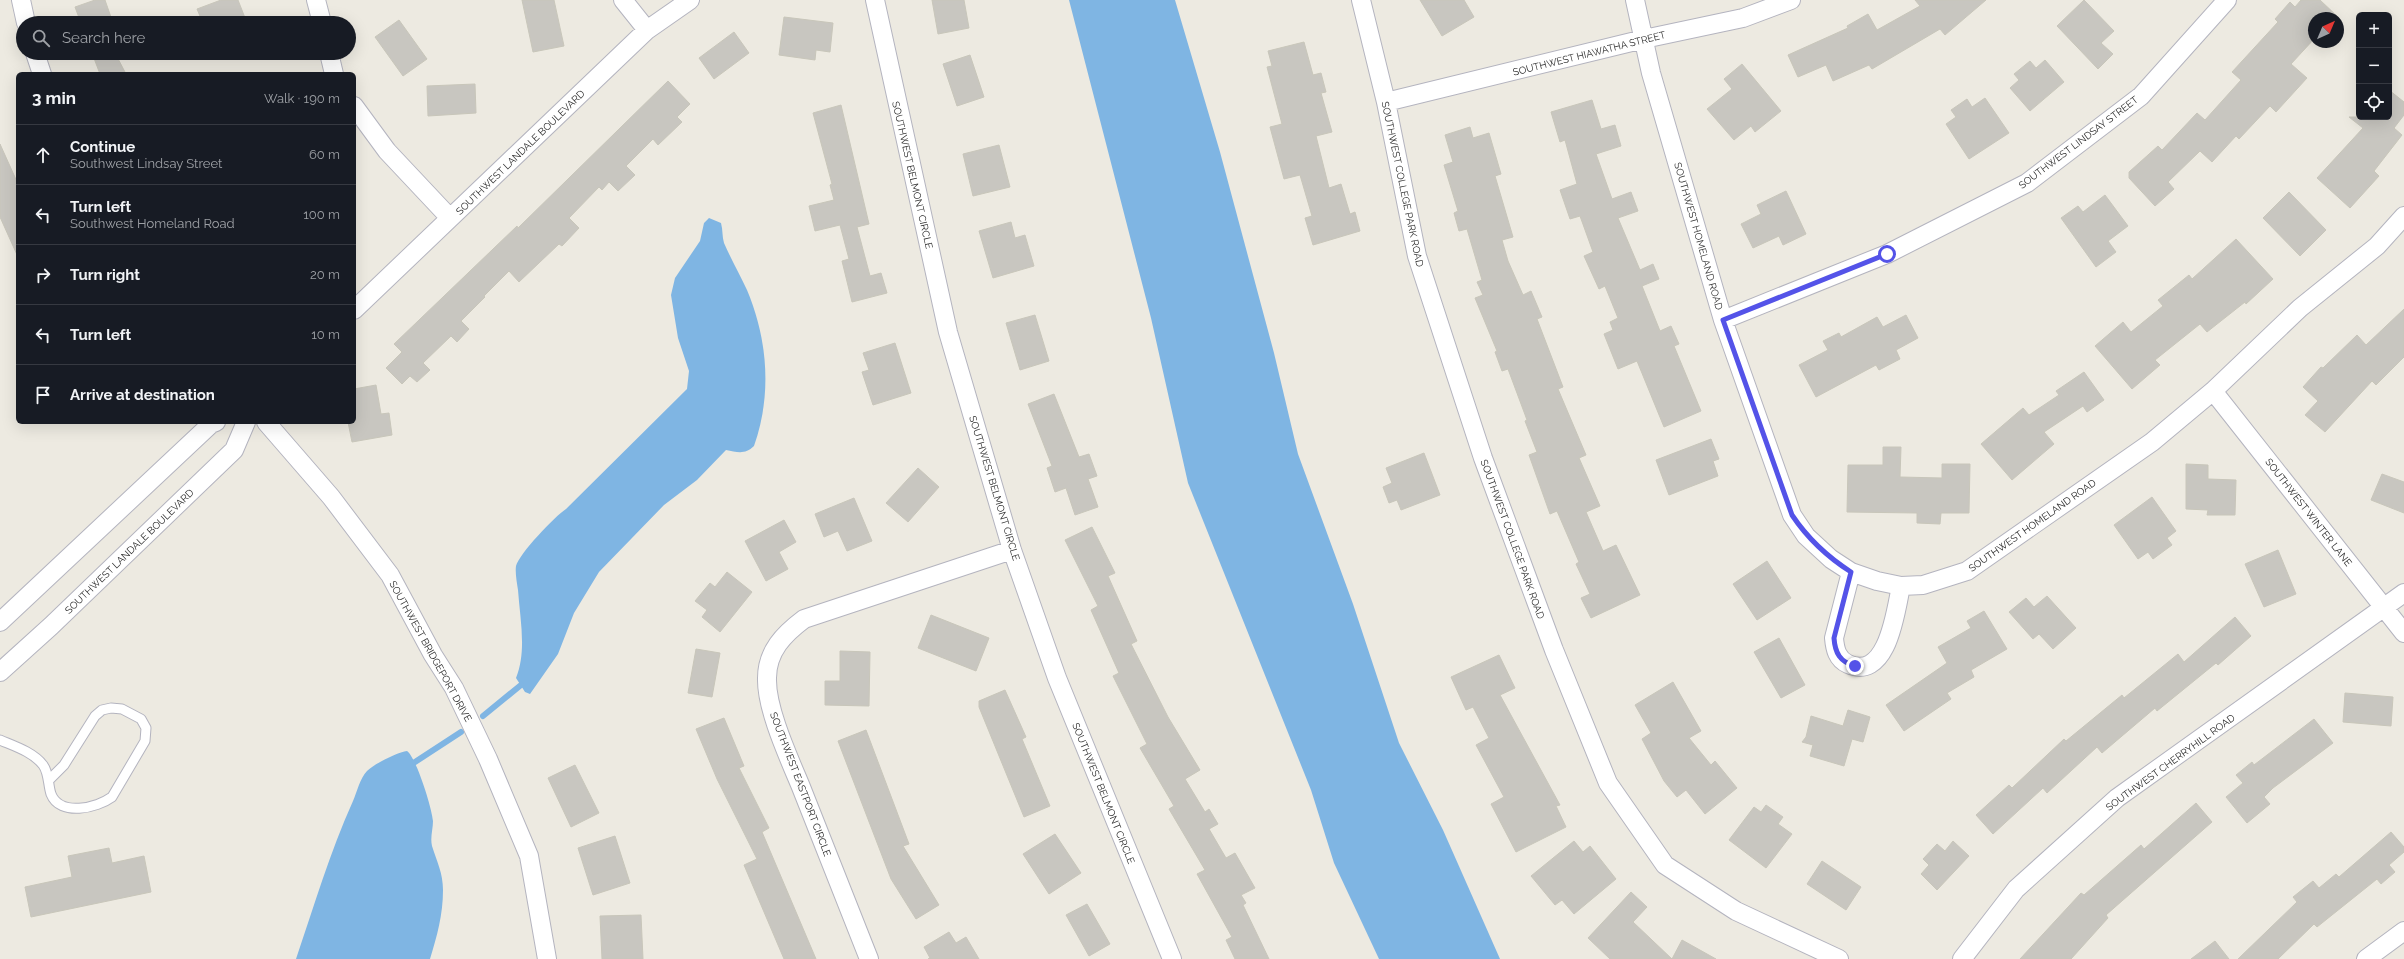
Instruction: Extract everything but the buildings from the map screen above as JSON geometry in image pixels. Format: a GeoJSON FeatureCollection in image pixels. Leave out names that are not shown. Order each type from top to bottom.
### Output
{"type":"FeatureCollection","features":[{"type":"Feature","properties":{"kind":"street"},"geometry":{"type":"LineString","coordinates":[[21,0],[24,16]]}},
{"type":"Feature","properties":{"kind":"street"},"geometry":{"type":"LineString","coordinates":[[316,0],[320,16]]}},
{"type":"Feature","properties":{"kind":"street"},"geometry":{"type":"LineString","coordinates":[[623,0],[647,30]]}},
{"type":"Feature","properties":{"kind":"street","name":"SOUTHWEST LANDALE BOULEVARD"},"geometry":{"type":"LineString","coordinates":[[356,308],[647,30],[690,0]]}},
{"type":"Feature","properties":{"kind":"street","name":"SOUTHWEST BELMONT CIRCLE"},"geometry":{"type":"LineString","coordinates":[[875,0],[948,332],[1012,550],[1057,678],[1172,959]]}},
{"type":"Feature","properties":{"kind":"street","name":"SOUTHWEST COLLEGE PARK ROAD"},"geometry":{"type":"LineString","coordinates":[[1361,0],[1386,102],[1417,256],[1481,450],[1554,650],[1608,783],[1665,865],[1736,911],[1839,959]]}},
{"type":"Feature","properties":{"kind":"street","name":"SOUTHWEST HOMELAND ROAD"},"geometry":{"type":"LineString","coordinates":[[1635,0],[1651,73],[1723,320],[1792,515],[1806,536],[1831,559],[1851,572],[1877,581],[1901,586],[1923,585],[1967,570],[2152,442],[2214,391],[2300,308],[2377,246],[2404,216]]}},
{"type":"Feature","properties":{"kind":"street","name":"SOUTHWEST HIAWATHA STREET"},"geometry":{"type":"LineString","coordinates":[[1386,102],[1644,39],[1743,18],[1791,0]]}},
{"type":"Feature","properties":{"kind":"street","name":"SOUTHWEST LINDSAY STREET"},"geometry":{"type":"LineString","coordinates":[[1723,320],[1887,254],[2027,183],[2141,96],[2227,0]]}},
{"type":"Feature","properties":{"kind":"street"},"geometry":{"type":"LineString","coordinates":[[37,60],[41,72]]}},
{"type":"Feature","properties":{"kind":"street"},"geometry":{"type":"LineString","coordinates":[[331,60],[334,72]]}},
{"type":"Feature","properties":{"kind":"street"},"geometry":{"type":"LineString","coordinates":[[356,109],[387,151],[450,218]]}},
{"type":"Feature","properties":{"kind":"street","name":"SOUTHWEST WINTER LANE"},"geometry":{"type":"LineString","coordinates":[[2214,391],[2404,633]]}},
{"type":"Feature","properties":{"kind":"street"},"geometry":{"type":"LineString","coordinates":[[0,622],[214,424]]}},
{"type":"Feature","properties":{"kind":"street","name":"SOUTHWEST LANDALE BOULEVARD"},"geometry":{"type":"LineString","coordinates":[[0,672],[51,626],[234,450],[245,424]]}},
{"type":"Feature","properties":{"kind":"street","name":"SOUTHWEST BRIDGEPORT DRIVE"},"geometry":{"type":"LineString","coordinates":[[268,424],[331,497],[390,575],[433,655],[454,688],[488,759],[529,856],[546,959]]}},
{"type":"Feature","properties":{"kind":"street","name":"SOUTHWEST EASTPORT CIRCLE"},"geometry":{"type":"LineString","coordinates":[[870,959],[792,766],[770,702],[767,678],[771,654],[785,634],[804,619],[1012,550]]}},
{"type":"Feature","properties":{"kind":"street"},"geometry":{"type":"LineString","coordinates":[[1851,572],[1834,638],[1835,648],[1839,658],[1847,664],[1865,666],[1873,661],[1887,646],[1901,586]]}},
{"type":"Feature","properties":{"kind":"street","name":"SOUTHWEST CHERRYHILL ROAD"},"geometry":{"type":"LineString","coordinates":[[1962,959],[2016,890],[2117,798],[2404,593]]}},
{"type":"Feature","properties":{"kind":"street"},"geometry":{"type":"LineString","coordinates":[[2366,959],[2404,931]]}},
{"type":"Feature","properties":{"kind":"lane"},"geometry":{"type":"LineString","coordinates":[[0,740],[31,754],[43,765],[49,780],[51,794],[55,801],[67,807],[90,807],[103,803],[112,797],[145,741],[146,728],[141,719],[122,709],[111,708],[102,710],[86,729],[64,765],[49,780]]}},
{"type":"Feature","properties":{"kind":"water"},"geometry":{"type":"Polygon","coordinates":[[[1069,0],[1175,0],[1220,152],[1274,353],[1298,454],[1353,604],[1399,743],[1443,830],[1500,959],[1379,959],[1334,863],[1311,790],[1188,483],[1151,318],[1069,0]]]}},
{"type":"Feature","properties":{"kind":"water"},"geometry":{"type":"Polygon","coordinates":[[[709,218],[721,223],[724,243],[747,290],[754,309],[763,348],[765,387],[760,427],[754,446],[744,452],[726,450],[697,480],[664,505],[599,572],[574,613],[558,654],[530,694],[525,692],[516,678],[521,657],[522,635],[516,566],[530,545],[546,527],[687,389],[689,371],[678,338],[671,295],[675,278],[700,241],[704,223],[709,218]]]}},
{"type":"Feature","properties":{"kind":"water"},"geometry":{"type":"Polygon","coordinates":[[[407,751],[411,755],[419,772],[430,805],[433,821],[431,843],[443,884],[441,917],[430,959],[296,959],[330,859],[362,777],[375,765],[392,756],[407,751]]]}},
{"type":"Feature","properties":{"kind":"waterway"},"geometry":{"type":"LineString","coordinates":[[483,716],[521,685]]}},
{"type":"Feature","properties":{"kind":"waterway"},"geometry":{"type":"LineString","coordinates":[[415,762],[461,732]]}},
{"type":"Feature","properties":{"kind":"route"},"geometry":{"type":"LineString","coordinates":[[1855,666],[1847,664],[1839,658],[1835,648],[1834,638],[1838,616],[1851,572],[1831,559],[1806,536],[1792,515],[1723,320],[1887,254]]}}]}
